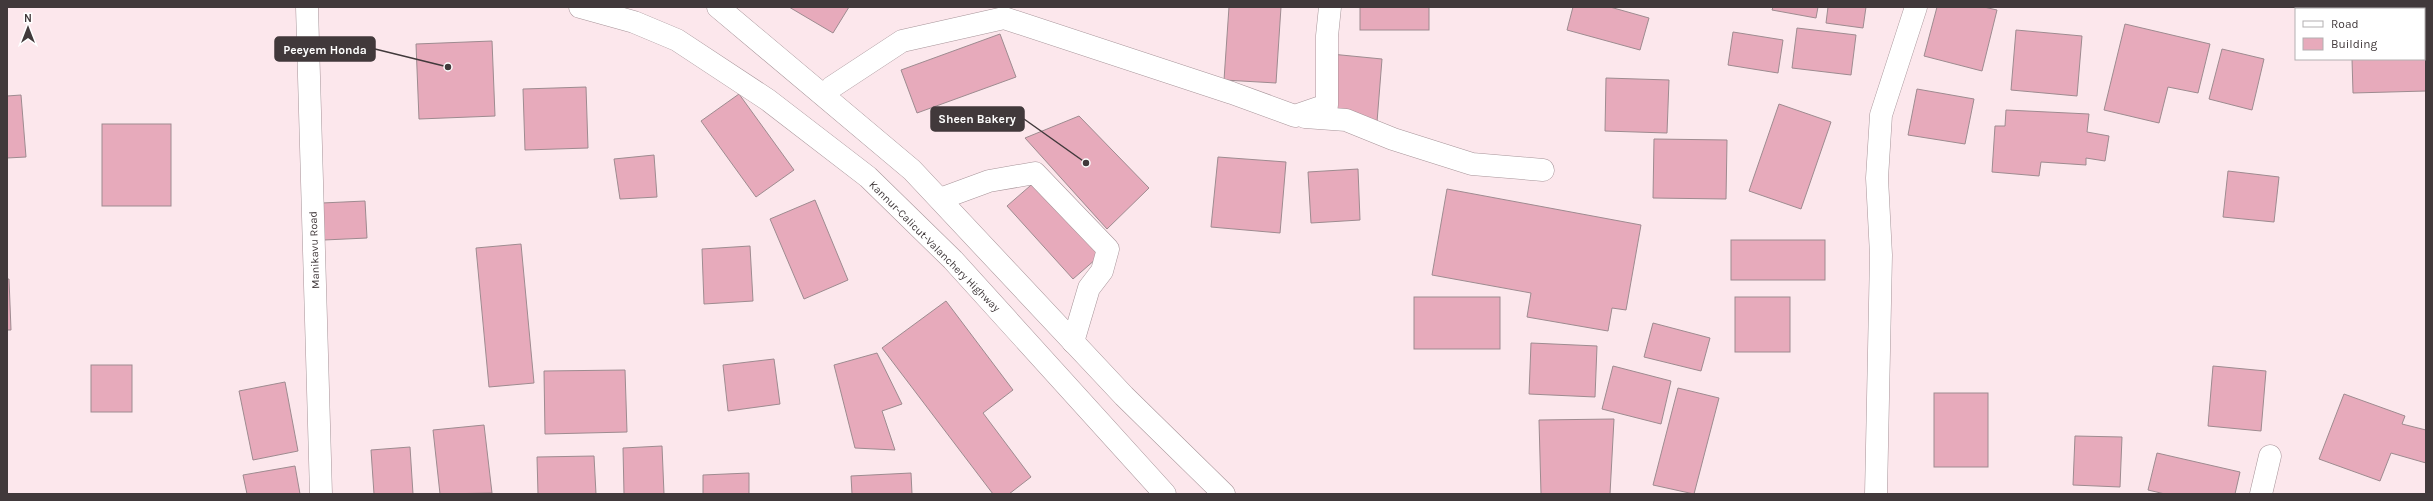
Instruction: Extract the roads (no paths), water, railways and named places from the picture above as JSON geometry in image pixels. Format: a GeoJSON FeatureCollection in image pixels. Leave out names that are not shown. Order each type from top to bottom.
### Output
{"type":"FeatureCollection","features":[{"type":"Feature","properties":{"kind":"main road","name":"Manikavu Road"},"geometry":{"type":"LineString","coordinates":[[307,7],[321,494]]}},
{"type":"Feature","properties":{"kind":"main road","name":"Kannur-Calicut-Valanchery Highway"},"geometry":{"type":"LineString","coordinates":[[580,7],[634,22],[677,40],[768,100],[868,177],[953,260],[1165,494]]}},
{"type":"Feature","properties":{"kind":"main road"},"geometry":{"type":"LineString","coordinates":[[718,7],[912,170],[1124,396],[1224,494]]}},
{"type":"Feature","properties":{"kind":"main road"},"geometry":{"type":"LineString","coordinates":[[1296,116],[1327,106],[1326,36],[1330,7]]}},
{"type":"Feature","properties":{"kind":"main road"},"geometry":{"type":"LineString","coordinates":[[1876,494],[1881,255],[1877,178],[1881,115],[1916,7]]}},
{"type":"Feature","properties":{"kind":"main road"},"geometry":{"type":"LineString","coordinates":[[832,87],[902,41],[1004,18],[1232,93],[1296,116],[1346,120],[1393,139],[1472,164],[1543,170]]}},
{"type":"Feature","properties":{"kind":"main road"},"geometry":{"type":"LineString","coordinates":[[940,200],[989,181],[1035,173],[1108,249],[1102,271],[1089,288],[1073,342]]}},
{"type":"Feature","properties":{"kind":"main road"},"geometry":{"type":"LineString","coordinates":[[2261,494],[2270,456]]}},
{"type":"Feature","properties":{"kind":"place","name":"Peeyem Honda"},"geometry":{"type":"Point","coordinates":[448,67]}},
{"type":"Feature","properties":{"kind":"place","name":"Sheen Bakery"},"geometry":{"type":"Point","coordinates":[1086,163]}}]}
